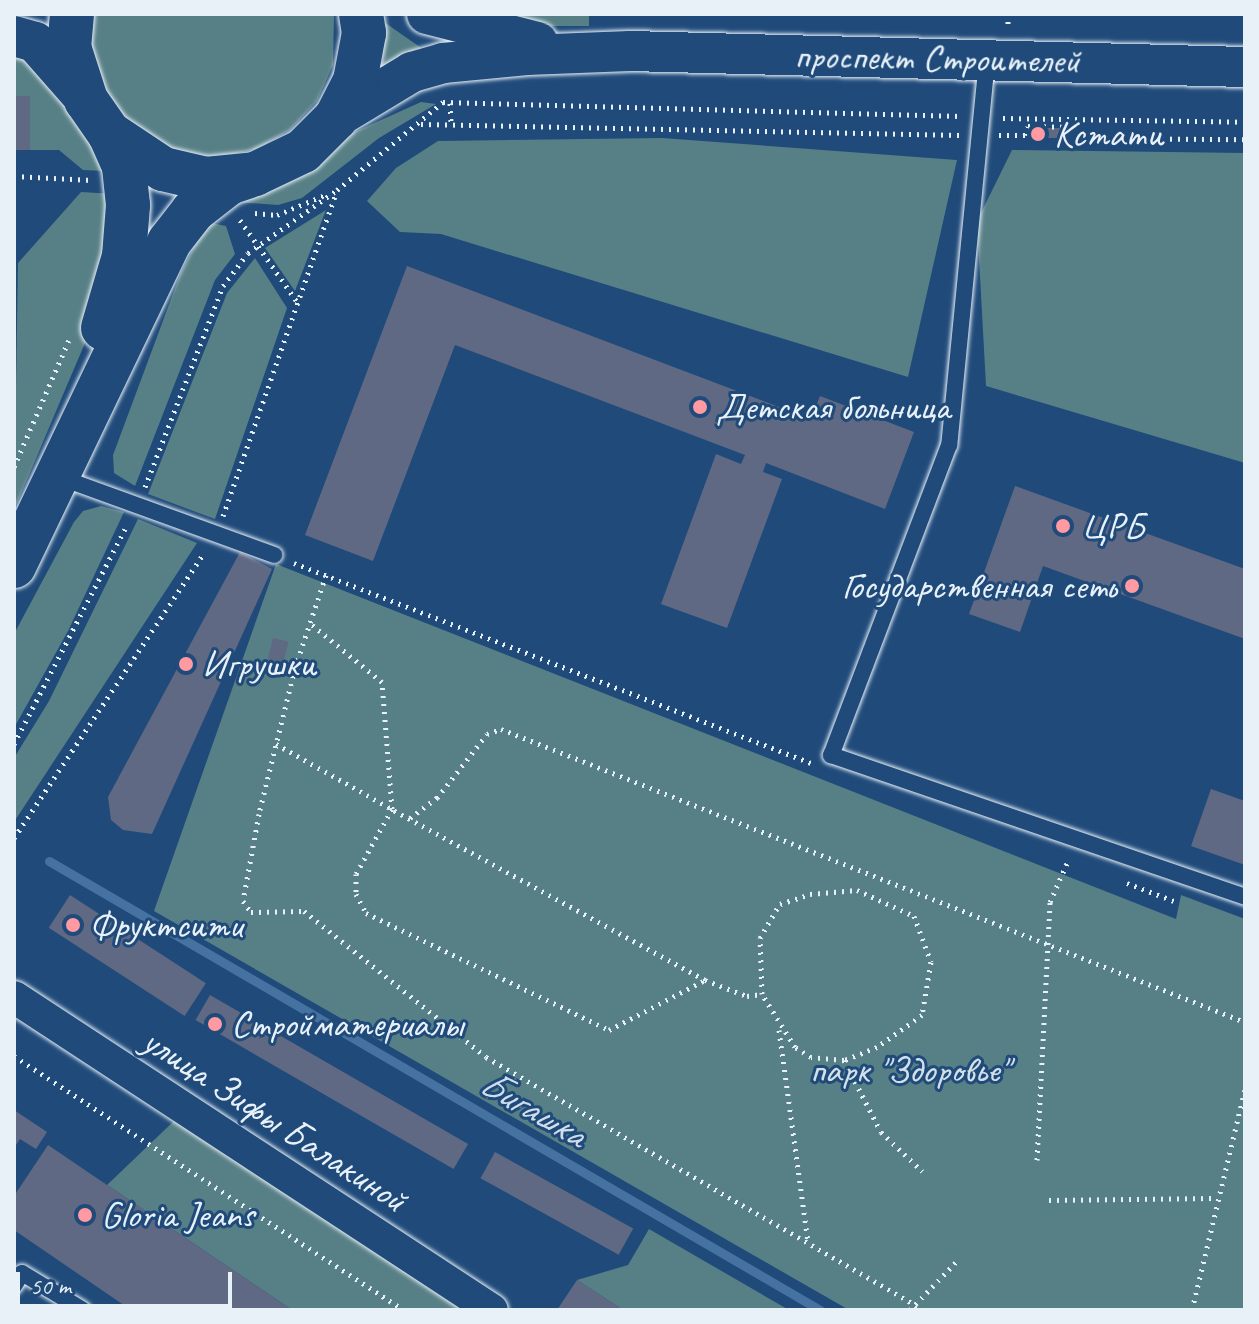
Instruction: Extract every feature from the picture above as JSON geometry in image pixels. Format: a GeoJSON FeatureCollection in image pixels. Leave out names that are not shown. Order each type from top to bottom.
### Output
{"type":"FeatureCollection","features":[{"type":"Feature","properties":{"kind":"main road"},"geometry":{"type":"LineString","coordinates":[[59,477],[124,256],[124,166],[97,116],[69,47],[72,14]]}},
{"type":"Feature","properties":{"kind":"main road"},"geometry":{"type":"LineString","coordinates":[[14,566],[169,242],[193,211],[229,183],[303,151],[336,118],[355,81],[364,33],[361,14]]}},
{"type":"Feature","properties":{"kind":"main road"},"geometry":{"type":"LineString","coordinates":[[97,116],[163,169],[206,179],[255,174]]}},
{"type":"Feature","properties":{"kind":"street","name":"проспект Строителей"},"geometry":{"type":"LineString","coordinates":[[427,14],[528,41],[630,51]]}},
{"type":"Feature","properties":{"kind":"street"},"geometry":{"type":"LineString","coordinates":[[14,36],[35,42],[97,116]]}},
{"type":"Feature","properties":{"kind":"street","name":"проспект Строителей"},"geometry":{"type":"LineString","coordinates":[[336,118],[412,72],[443,63],[630,51],[998,43],[1245,67]]}},
{"type":"Feature","properties":{"kind":"street","name":"улица Зифы Балакиной"},"geometry":{"type":"LineString","coordinates":[[14,997],[492,1310]]}},
{"type":"Feature","properties":{"kind":"lane"},"geometry":{"type":"LineString","coordinates":[[998,43],[983,117],[949,445],[831,755],[1245,897]]}},
{"type":"Feature","properties":{"kind":"lane"},"geometry":{"type":"LineString","coordinates":[[59,477],[139,502],[274,555]]}},
{"type":"Feature","properties":{"kind":"lane"},"geometry":{"type":"LineString","coordinates":[[14,1286],[22,1273],[83,1310]]}},
{"type":"Feature","properties":{"kind":"path"},"geometry":{"type":"LineString","coordinates":[[998,43],[1008,14]]}},
{"type":"Feature","properties":{"kind":"path"},"geometry":{"type":"LineString","coordinates":[[14,744],[139,502],[223,286],[257,245],[337,190],[421,124],[443,102],[1245,122]]}},
{"type":"Feature","properties":{"kind":"path"},"geometry":{"type":"LineString","coordinates":[[450,103],[451,123]]}},
{"type":"Feature","properties":{"kind":"path"},"geometry":{"type":"LineString","coordinates":[[421,124],[982,135],[1025,135],[1028,126],[1075,127],[1082,138],[1245,139]]}},
{"type":"Feature","properties":{"kind":"path"},"geometry":{"type":"LineString","coordinates":[[14,176],[105,180]]}},
{"type":"Feature","properties":{"kind":"path"},"geometry":{"type":"LineString","coordinates":[[298,303],[235,212],[277,215],[337,190]]}},
{"type":"Feature","properties":{"kind":"path"},"geometry":{"type":"LineString","coordinates":[[274,555],[815,764]]}},
{"type":"Feature","properties":{"kind":"path"},"geometry":{"type":"LineString","coordinates":[[326,575],[276,744],[243,901],[251,912],[304,911],[486,1057],[808,1243],[912,1307],[924,1310]]}},
{"type":"Feature","properties":{"kind":"path"},"geometry":{"type":"LineString","coordinates":[[310,623],[382,682],[392,809],[356,874],[356,894],[366,913],[609,1030],[705,980]]}},
{"type":"Feature","properties":{"kind":"path"},"geometry":{"type":"LineString","coordinates":[[410,818],[437,798],[487,734],[501,729],[1245,1022]]}},
{"type":"Feature","properties":{"kind":"path"},"geometry":{"type":"LineString","coordinates":[[276,744],[705,980],[747,996],[762,994]]}},
{"type":"Feature","properties":{"kind":"path"},"geometry":{"type":"LineString","coordinates":[[1054,855],[1082,866]]}},
{"type":"Feature","properties":{"kind":"path"},"geometry":{"type":"LineString","coordinates":[[1037,1160],[1050,902],[1068,861]]}},
{"type":"Feature","properties":{"kind":"path"},"geometry":{"type":"LineString","coordinates":[[1121,881],[1174,901]]}},
{"type":"Feature","properties":{"kind":"path"},"geometry":{"type":"LineString","coordinates":[[779,1028],[811,1057],[844,1060],[877,1047],[922,1015],[931,962],[914,916],[857,890],[810,894],[780,904],[760,938],[762,994],[779,1028],[808,1243]]}},
{"type":"Feature","properties":{"kind":"path"},"geometry":{"type":"LineString","coordinates":[[14,1056],[403,1310]]}},
{"type":"Feature","properties":{"kind":"path"},"geometry":{"type":"LineString","coordinates":[[844,1060],[881,1132],[922,1171]]}},
{"type":"Feature","properties":{"kind":"path"},"geometry":{"type":"LineString","coordinates":[[1192,1310],[1216,1198],[1245,1089]]}},
{"type":"Feature","properties":{"kind":"path"},"geometry":{"type":"LineString","coordinates":[[1049,1200],[1216,1198]]}},
{"type":"Feature","properties":{"kind":"path"},"geometry":{"type":"LineString","coordinates":[[912,1307],[958,1260]]}},
{"type":"Feature","properties":{"kind":"green space"},"geometry":{"type":"Polygon","coordinates":[[[91,14],[334,14],[333,65],[317,101],[290,130],[256,149],[218,157],[179,153],[144,136],[115,110],[96,76],[88,38],[91,14]]]}},
{"type":"Feature","properties":{"kind":"green space"},"geometry":{"type":"Polygon","coordinates":[[[457,14],[589,14],[589,26],[498,26],[457,14]]]}},
{"type":"Feature","properties":{"kind":"green space"},"geometry":{"type":"Polygon","coordinates":[[[384,22],[430,54],[382,70],[384,22]]]}},
{"type":"Feature","properties":{"kind":"green space"},"geometry":{"type":"Polygon","coordinates":[[[14,53],[24,55],[95,141],[105,171],[83,170],[59,150],[14,150],[14,53]]]}},
{"type":"Feature","properties":{"kind":"green space"},"geometry":{"type":"Polygon","coordinates":[[[421,102],[436,104],[379,138],[302,198],[278,205],[236,202],[337,140],[421,102]]]}},
{"type":"Feature","properties":{"kind":"green space"},"geometry":{"type":"Polygon","coordinates":[[[662,138],[957,160],[908,377],[441,234],[400,232],[367,201],[396,168],[438,141],[662,138]]]}},
{"type":"Feature","properties":{"kind":"green space"},"geometry":{"type":"Polygon","coordinates":[[[1012,150],[1245,153],[1245,463],[986,386],[977,221],[1012,150]]]}},
{"type":"Feature","properties":{"kind":"green space"},"geometry":{"type":"Polygon","coordinates":[[[81,192],[115,194],[116,240],[85,343],[14,510],[18,263],[81,192]]]}},
{"type":"Feature","properties":{"kind":"green space"},"geometry":{"type":"Polygon","coordinates":[[[326,210],[295,291],[265,248],[326,210]]]}},
{"type":"Feature","properties":{"kind":"green space"},"geometry":{"type":"Polygon","coordinates":[[[206,222],[226,226],[235,254],[215,280],[135,486],[114,473],[113,455],[180,275],[206,222]]]}},
{"type":"Feature","properties":{"kind":"green space"},"geometry":{"type":"Polygon","coordinates":[[[255,258],[287,308],[215,519],[148,494],[227,293],[255,258]]]}},
{"type":"Feature","properties":{"kind":"green space"},"geometry":{"type":"Polygon","coordinates":[[[101,506],[124,512],[68,631],[14,728],[14,634],[74,522],[83,511],[101,506]]]}},
{"type":"Feature","properties":{"kind":"green space"},"geometry":{"type":"Polygon","coordinates":[[[138,519],[197,543],[14,822],[14,758],[49,701],[138,519]]]}},
{"type":"Feature","properties":{"kind":"green space","name":"парк \"Здоровье\""},"geometry":{"type":"Polygon","coordinates":[[[276,564],[1176,919],[1181,895],[1245,919],[1245,1310],[849,1310],[154,911],[276,564]]]}},
{"type":"Feature","properties":{"kind":"green space"},"geometry":{"type":"Polygon","coordinates":[[[175,1120],[463,1310],[292,1310],[107,1185],[175,1120]]]}},
{"type":"Feature","properties":{"kind":"green space"},"geometry":{"type":"Polygon","coordinates":[[[649,1229],[789,1310],[623,1310],[577,1280],[628,1265],[649,1229]]]}},
{"type":"Feature","properties":{"kind":"building"},"geometry":{"type":"Polygon","coordinates":[[[14,96],[30,96],[30,150],[14,150],[14,96]]]}},
{"type":"Feature","properties":{"kind":"building"},"geometry":{"type":"Polygon","coordinates":[[[1030,128],[1067,128],[1067,138],[1030,138],[1030,128]]]}},
{"type":"Feature","properties":{"kind":"building","name":"Детская больница"},"geometry":{"type":"Polygon","coordinates":[[[407,266],[811,419],[820,396],[914,432],[885,509],[766,463],[763,472],[782,479],[727,628],[661,604],[716,454],[741,464],[745,455],[455,345],[373,561],[305,535],[407,266]]]}},
{"type":"Feature","properties":{"kind":"building","name":"ЦРБ"},"geometry":{"type":"Polygon","coordinates":[[[1015,486],[1245,569],[1245,639],[1043,566],[1020,632],[969,614],[1015,486]]]}},
{"type":"Feature","properties":{"kind":"building"},"geometry":{"type":"Polygon","coordinates":[[[240,552],[272,569],[152,834],[123,830],[111,820],[108,797],[240,552]]]}},
{"type":"Feature","properties":{"kind":"building"},"geometry":{"type":"Polygon","coordinates":[[[273,638],[289,642],[281,674],[265,670],[273,638]]]}},
{"type":"Feature","properties":{"kind":"building"},"geometry":{"type":"Polygon","coordinates":[[[1211,789],[1245,801],[1245,865],[1191,846],[1211,789]]]}},
{"type":"Feature","properties":{"kind":"building"},"geometry":{"type":"Polygon","coordinates":[[[70,895],[206,983],[185,1016],[49,928],[70,895]]]}},
{"type":"Feature","properties":{"kind":"building"},"geometry":{"type":"Polygon","coordinates":[[[210,995],[468,1144],[454,1169],[195,1020],[210,995]]]}},
{"type":"Feature","properties":{"kind":"building"},"geometry":{"type":"Polygon","coordinates":[[[14,1110],[47,1132],[36,1149],[20,1139],[14,1148],[14,1110]]]}},
{"type":"Feature","properties":{"kind":"building"},"geometry":{"type":"Polygon","coordinates":[[[48,1145],[292,1310],[131,1310],[14,1230],[14,1196],[48,1145]]]}},
{"type":"Feature","properties":{"kind":"building"},"geometry":{"type":"Polygon","coordinates":[[[495,1152],[633,1229],[619,1255],[480,1178],[495,1152]]]}},
{"type":"Feature","properties":{"kind":"building"},"geometry":{"type":"Polygon","coordinates":[[[577,1280],[623,1310],[557,1310],[577,1280]]]}},
{"type":"Feature","properties":{"kind":"waterway","name":"Бигашка"},"geometry":{"type":"LineString","coordinates":[[49,861],[820,1310]]}},
{"type":"Feature","properties":{"kind":"place","name":"Кстати"},"geometry":{"type":"Point","coordinates":[1038,134]}},
{"type":"Feature","properties":{"kind":"place","name":"Детская больница"},"geometry":{"type":"Point","coordinates":[700,407]}},
{"type":"Feature","properties":{"kind":"place","name":"ЦРБ"},"geometry":{"type":"Point","coordinates":[1063,526]}},
{"type":"Feature","properties":{"kind":"place","name":"Государственная сеть"},"geometry":{"type":"Point","coordinates":[1132,586]}},
{"type":"Feature","properties":{"kind":"place","name":"Игрушки"},"geometry":{"type":"Point","coordinates":[186,664]}},
{"type":"Feature","properties":{"kind":"place","name":"Фруктсити"},"geometry":{"type":"Point","coordinates":[73,925]}},
{"type":"Feature","properties":{"kind":"place","name":"Стройматериалы"},"geometry":{"type":"Point","coordinates":[215,1024]}},
{"type":"Feature","properties":{"kind":"place","name":"Gloria Jeans"},"geometry":{"type":"Point","coordinates":[85,1215]}}]}
